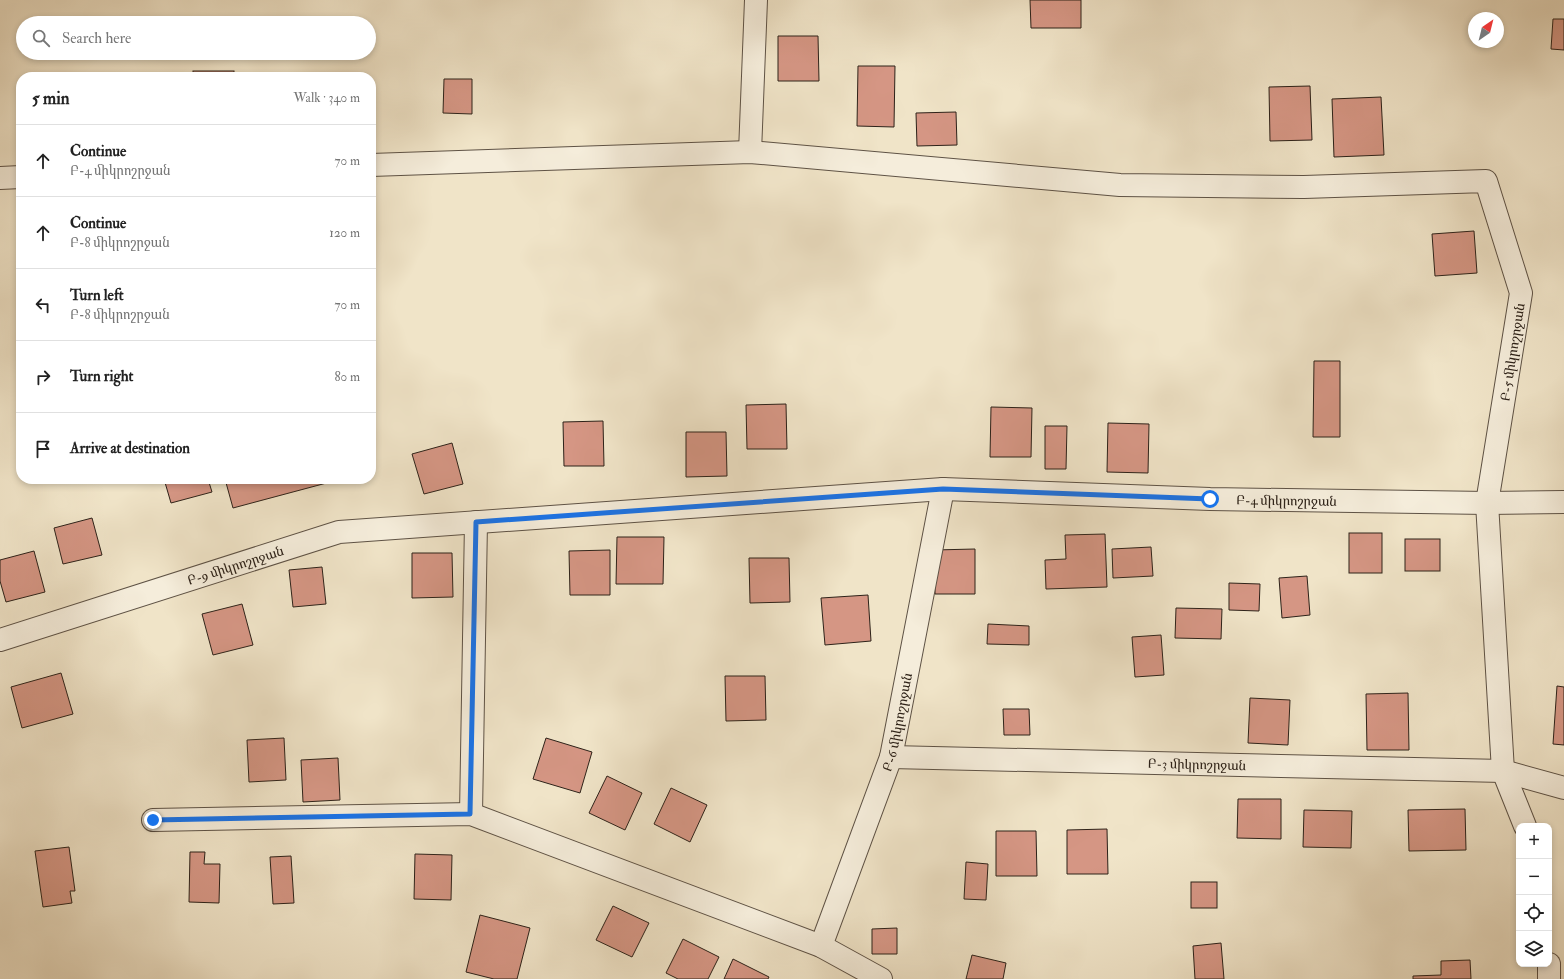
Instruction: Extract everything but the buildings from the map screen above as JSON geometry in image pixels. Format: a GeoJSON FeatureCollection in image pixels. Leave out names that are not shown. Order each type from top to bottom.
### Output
{"type":"FeatureCollection","features":[{"type":"Feature","properties":{"kind":"street"},"geometry":{"type":"LineString","coordinates":[[376,165],[750,152],[756,0]]}},
{"type":"Feature","properties":{"kind":"street","name":"Բ-5 միկրոշրջան"},"geometry":{"type":"LineString","coordinates":[[750,152],[1120,185],[1304,187],[1486,180],[1521,293],[1488,503],[1503,771],[1524,823]]}},
{"type":"Feature","properties":{"kind":"street"},"geometry":{"type":"LineString","coordinates":[[0,178],[16,177]]}},
{"type":"Feature","properties":{"kind":"street","name":"Բ-4 միկրոշրջան"},"geometry":{"type":"LineString","coordinates":[[476,522],[943,489],[1210,499],[1488,503],[1564,502]]}},
{"type":"Feature","properties":{"kind":"street","name":"Բ-6 միկրոշրջան"},"geometry":{"type":"LineString","coordinates":[[821,946],[891,757],[943,489]]}},
{"type":"Feature","properties":{"kind":"street"},"geometry":{"type":"LineString","coordinates":[[470,814],[476,522]]}},
{"type":"Feature","properties":{"kind":"street","name":"Բ-9 միկրոշրջան"},"geometry":{"type":"LineString","coordinates":[[0,640],[339,532],[476,522]]}},
{"type":"Feature","properties":{"kind":"street","name":"Բ-3 միկրոշրջան"},"geometry":{"type":"LineString","coordinates":[[891,757],[1503,771],[1564,788]]}},
{"type":"Feature","properties":{"kind":"street"},"geometry":{"type":"LineString","coordinates":[[153,820],[470,814],[821,946],[881,979]]}},
{"type":"Feature","properties":{"kind":"street"},"geometry":{"type":"LineString","coordinates":[[1549,967],[1549,979]]}},
{"type":"Feature","properties":{"kind":"route"},"geometry":{"type":"LineString","coordinates":[[153,820],[470,814],[476,522],[943,489],[1210,499]]}}]}
